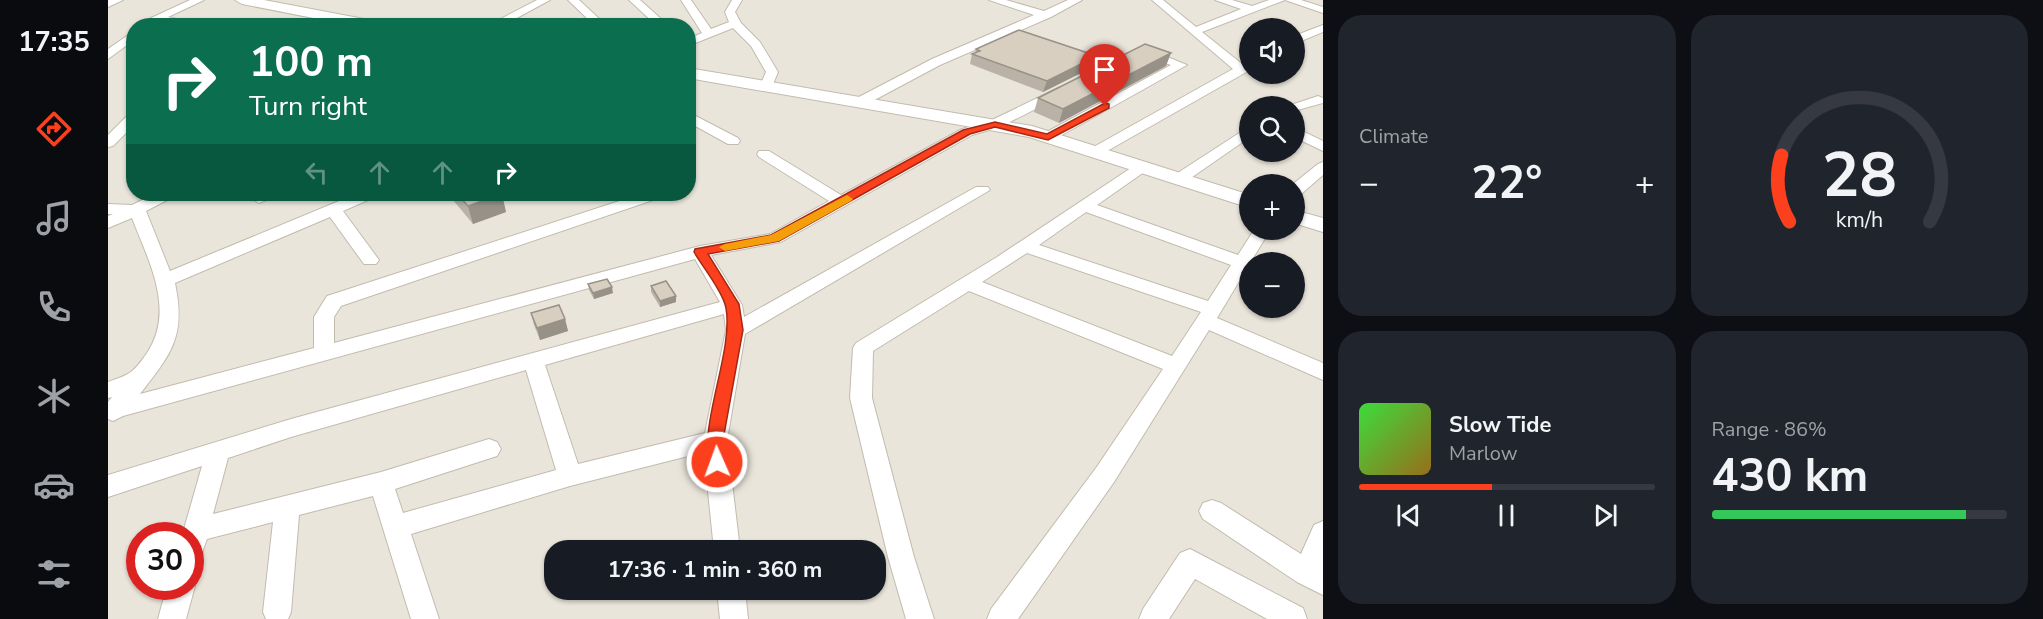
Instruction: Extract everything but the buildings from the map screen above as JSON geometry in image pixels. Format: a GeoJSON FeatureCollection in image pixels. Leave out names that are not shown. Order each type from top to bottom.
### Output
{"type":"FeatureCollection","features":[{"type":"Feature","properties":{"kind":"street"},"geometry":{"type":"LineString","coordinates":[[108,3],[116,0]]}},
{"type":"Feature","properties":{"kind":"street"},"geometry":{"type":"LineString","coordinates":[[156,18],[199,0]]}},
{"type":"Feature","properties":{"kind":"street"},"geometry":{"type":"LineString","coordinates":[[242,0],[272,2],[325,18]]}},
{"type":"Feature","properties":{"kind":"street"},"geometry":{"type":"LineString","coordinates":[[508,18],[545,0]]}},
{"type":"Feature","properties":{"kind":"street"},"geometry":{"type":"LineString","coordinates":[[573,0],[593,18]]}},
{"type":"Feature","properties":{"kind":"street"},"geometry":{"type":"LineString","coordinates":[[634,0],[655,18]]}},
{"type":"Feature","properties":{"kind":"street"},"geometry":{"type":"LineString","coordinates":[[686,0],[709,35]]}},
{"type":"Feature","properties":{"kind":"street"},"geometry":{"type":"LineString","coordinates":[[737,0],[730,12],[735,23],[756,44],[772,72],[766,87]]}},
{"type":"Feature","properties":{"kind":"street"},"geometry":{"type":"LineString","coordinates":[[994,0],[1047,15]]}},
{"type":"Feature","properties":{"kind":"street"},"geometry":{"type":"LineString","coordinates":[[860,102],[936,62],[1077,0]]}},
{"type":"Feature","properties":{"kind":"street"},"geometry":{"type":"LineString","coordinates":[[1157,0],[1194,31],[1239,64]]}},
{"type":"Feature","properties":{"kind":"street"},"geometry":{"type":"LineString","coordinates":[[1220,0],[1252,9]]}},
{"type":"Feature","properties":{"kind":"street"},"geometry":{"type":"LineString","coordinates":[[1194,31],[1280,0]]}},
{"type":"Feature","properties":{"kind":"street"},"geometry":{"type":"LineString","coordinates":[[1290,0],[1323,10]]}},
{"type":"Feature","properties":{"kind":"street"},"geometry":{"type":"LineString","coordinates":[[696,41],[735,23]]}},
{"type":"Feature","properties":{"kind":"street"},"geometry":{"type":"LineString","coordinates":[[1305,36],[1323,28]]}},
{"type":"Feature","properties":{"kind":"street"},"geometry":{"type":"LineString","coordinates":[[108,55],[126,40]]}},
{"type":"Feature","properties":{"kind":"street"},"geometry":{"type":"LineString","coordinates":[[1305,40],[1323,44]]}},
{"type":"Feature","properties":{"kind":"street"},"geometry":{"type":"LineString","coordinates":[[1048,137],[1181,65],[1139,50],[1129,55]]}},
{"type":"Feature","properties":{"kind":"street"},"geometry":{"type":"LineString","coordinates":[[1095,152],[1239,71]]}},
{"type":"Feature","properties":{"kind":"street"},"geometry":{"type":"LineString","coordinates":[[696,74],[995,124],[1048,137],[1239,198]]}},
{"type":"Feature","properties":{"kind":"street"},"geometry":{"type":"LineString","coordinates":[[110,406],[700,252],[775,238],[967,132],[995,124],[1067,87]]}},
{"type":"Feature","properties":{"kind":"street"},"geometry":{"type":"LineString","coordinates":[[1305,104],[1321,100]]}},
{"type":"Feature","properties":{"kind":"street"},"geometry":{"type":"LineString","coordinates":[[696,120],[733,141]]}},
{"type":"Feature","properties":{"kind":"street"},"geometry":{"type":"LineString","coordinates":[[108,143],[126,125]]}},
{"type":"Feature","properties":{"kind":"street"},"geometry":{"type":"LineString","coordinates":[[1305,137],[1323,147]]}},
{"type":"Feature","properties":{"kind":"street"},"geometry":{"type":"LineString","coordinates":[[1179,179],[1239,138]]}},
{"type":"Feature","properties":{"kind":"street"},"geometry":{"type":"LineString","coordinates":[[765,154],[841,202]]}},
{"type":"Feature","properties":{"kind":"street"},"geometry":{"type":"LineString","coordinates":[[920,619],[901,556],[861,398],[863,348],[967,283],[1142,167]]}},
{"type":"Feature","properties":{"kind":"street"},"geometry":{"type":"LineString","coordinates":[[1305,183],[1323,167]]}},
{"type":"Feature","properties":{"kind":"street"},"geometry":{"type":"LineString","coordinates":[[736,330],[982,190]]}},
{"type":"Feature","properties":{"kind":"street"},"geometry":{"type":"LineString","coordinates":[[108,223],[153,201]]}},
{"type":"Feature","properties":{"kind":"street"},"geometry":{"type":"LineString","coordinates":[[165,280],[352,201]]}},
{"type":"Feature","properties":{"kind":"street"},"geometry":{"type":"LineString","coordinates":[[325,351],[324,313],[327,306],[334,301],[635,201]]}},
{"type":"Feature","properties":{"kind":"street"},"geometry":{"type":"LineString","coordinates":[[1085,206],[1239,261]]}},
{"type":"Feature","properties":{"kind":"street"},"geometry":{"type":"LineString","coordinates":[[108,209],[137,210]]}},
{"type":"Feature","properties":{"kind":"street"},"geometry":{"type":"LineString","coordinates":[[333,209],[370,260]]}},
{"type":"Feature","properties":{"kind":"street"},"geometry":{"type":"LineString","coordinates":[[110,406],[136,381],[153,360],[168,334],[171,319],[165,280],[137,210]]}},
{"type":"Feature","properties":{"kind":"street"},"geometry":{"type":"LineString","coordinates":[[1305,219],[1323,225]]}},
{"type":"Feature","properties":{"kind":"street"},"geometry":{"type":"LineString","coordinates":[[1024,246],[1210,315],[1323,372]]}},
{"type":"Feature","properties":{"kind":"street"},"geometry":{"type":"LineString","coordinates":[[700,252],[732,304],[736,330],[715,440],[726,540]]}},
{"type":"Feature","properties":{"kind":"street"},"geometry":{"type":"LineString","coordinates":[[1001,619],[1104,475],[1210,315],[1239,265]]}},
{"type":"Feature","properties":{"kind":"street"},"geometry":{"type":"LineString","coordinates":[[967,283],[1176,366]]}},
{"type":"Feature","properties":{"kind":"street"},"geometry":{"type":"LineString","coordinates":[[108,486],[218,451],[732,304]]}},
{"type":"Feature","properties":{"kind":"street"},"geometry":{"type":"LineString","coordinates":[[533,360],[570,476]]}},
{"type":"Feature","properties":{"kind":"street"},"geometry":{"type":"LineString","coordinates":[[395,527],[570,476],[715,440]]}},
{"type":"Feature","properties":{"kind":"street"},"geometry":{"type":"LineString","coordinates":[[204,537],[287,507],[381,483],[489,448]]}},
{"type":"Feature","properties":{"kind":"street"},"geometry":{"type":"LineString","coordinates":[[199,522],[218,451]]}},
{"type":"Feature","properties":{"kind":"street"},"geometry":{"type":"LineString","coordinates":[[381,483],[426,619]]}},
{"type":"Feature","properties":{"kind":"street"},"geometry":{"type":"LineString","coordinates":[[278,612],[287,507]]}},
{"type":"Feature","properties":{"kind":"street"},"geometry":{"type":"LineString","coordinates":[[1212,512],[1315,578],[1323,533]]}},
{"type":"Feature","properties":{"kind":"street"},"geometry":{"type":"LineString","coordinates":[[1153,619],[1190,562],[1294,619]]}},
{"type":"Feature","properties":{"kind":"street"},"geometry":{"type":"LineString","coordinates":[[172,619],[177,600]]}},
{"type":"Feature","properties":{"kind":"street"},"geometry":{"type":"LineString","coordinates":[[732,600],[734,619]]}},
{"type":"Feature","properties":{"kind":"shaded area"},"geometry":{"type":"Polygon","coordinates":[[[108,0],[1323,0],[1323,619],[108,619],[108,0]]]}},
{"type":"Feature","properties":{"kind":"slow traffic"},"geometry":{"type":"LineString","coordinates":[[725,247],[775,238],[847,199]]}},
{"type":"Feature","properties":{"kind":"route"},"geometry":{"type":"LineString","coordinates":[[717,462],[715,440],[736,330],[732,304],[700,252],[775,238],[967,132],[995,124],[1048,137],[1105,106]]}}]}
